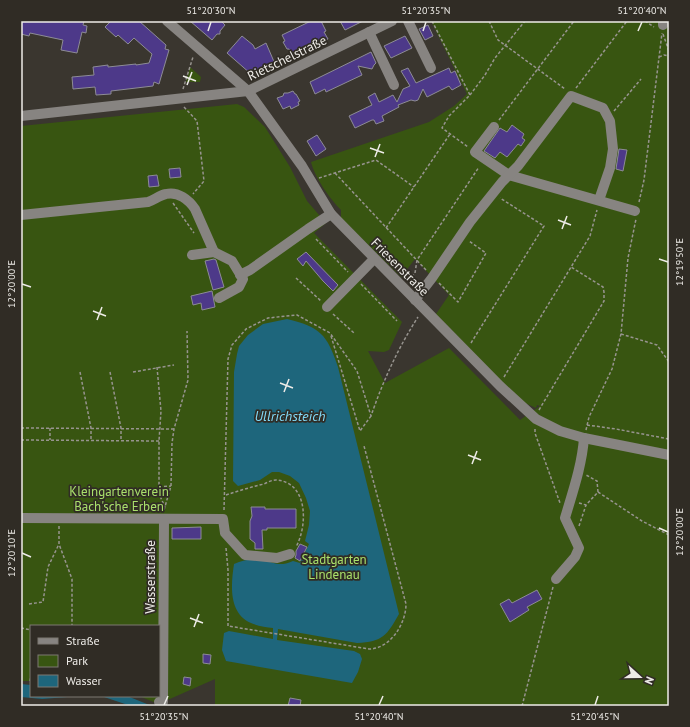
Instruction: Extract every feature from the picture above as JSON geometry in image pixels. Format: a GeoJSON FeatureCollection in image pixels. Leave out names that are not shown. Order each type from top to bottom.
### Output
{"type":"FeatureCollection","features":[{"type":"Feature","properties":{"kind":"street","name":"Friesenstraße"},"geometry":{"type":"LineString","coordinates":[[167,21],[248,91],[302,166],[310,182],[331,214],[500,386],[536,419],[560,431],[584,438],[669,454]]}},
{"type":"Feature","properties":{"kind":"street","name":"Rietschelstraße"},"geometry":{"type":"LineString","coordinates":[[21,116],[248,91],[392,21]]}},
{"type":"Feature","properties":{"kind":"street"},"geometry":{"type":"LineString","coordinates":[[408,21],[431,68]]}},
{"type":"Feature","properties":{"kind":"street"},"geometry":{"type":"LineString","coordinates":[[369,32],[394,85]]}},
{"type":"Feature","properties":{"kind":"street"},"geometry":{"type":"LineString","coordinates":[[415,300],[470,222],[518,166],[571,95],[603,108],[610,121],[613,149],[610,168],[599,200]]}},
{"type":"Feature","properties":{"kind":"street"},"geometry":{"type":"LineString","coordinates":[[494,127],[475,152],[509,175],[637,211]]}},
{"type":"Feature","properties":{"kind":"street"},"geometry":{"type":"LineString","coordinates":[[21,215],[148,202],[166,194],[179,196],[188,200],[195,209],[214,252]]}},
{"type":"Feature","properties":{"kind":"street"},"geometry":{"type":"LineString","coordinates":[[240,275],[250,270],[331,214]]}},
{"type":"Feature","properties":{"kind":"street"},"geometry":{"type":"LineString","coordinates":[[192,255],[214,252],[232,261],[243,279],[239,287],[219,298]]}},
{"type":"Feature","properties":{"kind":"street"},"geometry":{"type":"LineString","coordinates":[[327,307],[374,259]]}},
{"type":"Feature","properties":{"kind":"street"},"geometry":{"type":"LineString","coordinates":[[556,579],[575,557],[579,548],[565,518],[583,455],[584,438]]}},
{"type":"Feature","properties":{"kind":"street"},"geometry":{"type":"LineString","coordinates":[[21,518],[220,520],[225,533],[245,555],[259,555],[277,558],[290,554]]}},
{"type":"Feature","properties":{"kind":"street","name":"Wasserstraße"},"geometry":{"type":"LineString","coordinates":[[159,702],[162,702],[163,696],[164,520]]}},
{"type":"Feature","properties":{"kind":"path"},"geometry":{"type":"LineString","coordinates":[[432,21],[470,95]]}},
{"type":"Feature","properties":{"kind":"path"},"geometry":{"type":"LineString","coordinates":[[489,21],[498,40],[571,95],[627,21]]}},
{"type":"Feature","properties":{"kind":"path"},"geometry":{"type":"LineString","coordinates":[[475,152],[442,128],[449,116],[470,95],[525,21]]}},
{"type":"Feature","properties":{"kind":"path"},"geometry":{"type":"LineString","coordinates":[[494,127],[574,21]]}},
{"type":"Feature","properties":{"kind":"path"},"geometry":{"type":"LineString","coordinates":[[584,438],[589,417],[612,369],[621,334],[628,258],[644,180],[662,31],[669,51]]}},
{"type":"Feature","properties":{"kind":"path"},"geometry":{"type":"LineString","coordinates":[[188,200],[204,181],[197,121],[178,99],[196,46]]}},
{"type":"Feature","properties":{"kind":"path"},"geometry":{"type":"LineString","coordinates":[[659,57],[664,55],[669,56]]}},
{"type":"Feature","properties":{"kind":"path"},"geometry":{"type":"LineString","coordinates":[[603,108],[613,111],[641,79]]}},
{"type":"Feature","properties":{"kind":"path"},"geometry":{"type":"LineString","coordinates":[[386,228],[450,134]]}},
{"type":"Feature","properties":{"kind":"path"},"geometry":{"type":"LineString","coordinates":[[404,289],[415,273],[417,260],[484,158]]}},
{"type":"Feature","properties":{"kind":"path"},"geometry":{"type":"LineString","coordinates":[[310,182],[376,160],[414,187]]}},
{"type":"Feature","properties":{"kind":"path"},"geometry":{"type":"LineString","coordinates":[[335,173],[458,302],[486,253],[461,235]]}},
{"type":"Feature","properties":{"kind":"path"},"geometry":{"type":"LineString","coordinates":[[166,194],[196,235]]}},
{"type":"Feature","properties":{"kind":"path"},"geometry":{"type":"LineString","coordinates":[[466,351],[544,226],[493,194]]}},
{"type":"Feature","properties":{"kind":"path"},"geometry":{"type":"LineString","coordinates":[[500,386],[590,236],[599,200]]}},
{"type":"Feature","properties":{"kind":"path"},"geometry":{"type":"LineString","coordinates":[[316,239],[397,321]]}},
{"type":"Feature","properties":{"kind":"path"},"geometry":{"type":"LineString","coordinates":[[560,504],[535,433],[536,419],[541,406],[604,301],[603,288],[571,267]]}},
{"type":"Feature","properties":{"kind":"path"},"geometry":{"type":"LineString","coordinates":[[296,278],[354,333]]}},
{"type":"Feature","properties":{"kind":"path"},"geometry":{"type":"LineString","coordinates":[[330,333],[360,431],[371,416],[384,381],[410,330],[424,309]]}},
{"type":"Feature","properties":{"kind":"path"},"geometry":{"type":"LineString","coordinates":[[220,520],[226,495],[228,359],[232,345],[246,329],[268,318],[297,315],[330,333],[357,370],[371,416]]}},
{"type":"Feature","properties":{"kind":"path"},"geometry":{"type":"LineString","coordinates":[[164,520],[165,507],[171,486],[172,443],[174,429],[188,380],[188,331]]}},
{"type":"Feature","properties":{"kind":"path"},"geometry":{"type":"LineString","coordinates":[[621,334],[657,345],[669,362]]}},
{"type":"Feature","properties":{"kind":"path"},"geometry":{"type":"LineString","coordinates":[[133,372],[174,365]]}},
{"type":"Feature","properties":{"kind":"path"},"geometry":{"type":"LineString","coordinates":[[157,367],[162,411],[159,441],[159,494],[165,507]]}},
{"type":"Feature","properties":{"kind":"path"},"geometry":{"type":"LineString","coordinates":[[80,372],[91,428],[91,440]]}},
{"type":"Feature","properties":{"kind":"path"},"geometry":{"type":"LineString","coordinates":[[110,372],[121,428],[121,441]]}},
{"type":"Feature","properties":{"kind":"path"},"geometry":{"type":"LineString","coordinates":[[587,425],[669,439]]}},
{"type":"Feature","properties":{"kind":"path"},"geometry":{"type":"LineString","coordinates":[[21,428],[174,429]]}},
{"type":"Feature","properties":{"kind":"path"},"geometry":{"type":"LineString","coordinates":[[50,428],[50,440]]}},
{"type":"Feature","properties":{"kind":"path"},"geometry":{"type":"LineString","coordinates":[[21,440],[159,441]]}},
{"type":"Feature","properties":{"kind":"path"},"geometry":{"type":"LineString","coordinates":[[225,533],[228,570],[228,626],[376,649],[396,634],[406,613],[406,604],[364,446]]}},
{"type":"Feature","properties":{"kind":"path"},"geometry":{"type":"LineString","coordinates":[[575,539],[586,505],[598,492],[597,481],[579,471]]}},
{"type":"Feature","properties":{"kind":"path"},"geometry":{"type":"LineString","coordinates":[[226,495],[274,480],[292,485],[298,492],[302,501],[303,518],[301,535],[297,546],[290,554]]}},
{"type":"Feature","properties":{"kind":"path"},"geometry":{"type":"LineString","coordinates":[[159,487],[171,486]]}},
{"type":"Feature","properties":{"kind":"path"},"geometry":{"type":"LineString","coordinates":[[598,492],[642,521],[669,535]]}},
{"type":"Feature","properties":{"kind":"path"},"geometry":{"type":"LineString","coordinates":[[570,501],[586,505]]}},
{"type":"Feature","properties":{"kind":"path"},"geometry":{"type":"LineString","coordinates":[[59,519],[59,544],[72,580],[72,625]]}},
{"type":"Feature","properties":{"kind":"path"},"geometry":{"type":"LineString","coordinates":[[29,604],[43,602],[48,567],[59,544]]}},
{"type":"Feature","properties":{"kind":"path"},"geometry":{"type":"LineString","coordinates":[[522,706],[556,579]]}},
{"type":"Feature","properties":{"kind":"green space"},"geometry":{"type":"Polygon","coordinates":[[[431,21],[669,21],[669,706],[215,706],[215,679],[163,702],[156,703],[141,697],[160,697],[160,625],[30,625],[30,681],[21,681],[21,126],[237,104],[244,107],[265,127],[290,167],[307,201],[326,223],[314,233],[402,322],[389,350],[384,352],[368,351],[385,383],[449,348],[520,420],[540,406],[537,405],[536,408],[525,403],[502,382],[436,314],[449,295],[415,259],[401,277],[341,218],[341,210],[323,188],[311,162],[429,122],[454,106],[467,94],[431,21]]]}},
{"type":"Feature","properties":{"kind":"green space"},"geometry":{"type":"Polygon","coordinates":[[[190,67],[201,77],[200,82],[186,82],[190,67]]]}},
{"type":"Feature","properties":{"kind":"water","name":"Ullrichsteich"},"geometry":{"type":"Polygon","coordinates":[[[287,319],[315,329],[326,339],[334,356],[399,614],[387,632],[379,639],[373,641],[357,643],[278,629],[277,640],[354,651],[360,654],[362,659],[358,672],[352,683],[226,661],[222,650],[224,633],[229,631],[273,639],[273,628],[251,623],[238,612],[232,589],[234,564],[244,560],[255,559],[278,564],[293,561],[300,563],[309,544],[305,541],[309,525],[310,511],[299,483],[290,476],[279,472],[272,472],[260,480],[238,486],[233,481],[234,372],[239,346],[248,335],[263,324],[287,319]]]}},
{"type":"Feature","properties":{"kind":"water"},"geometry":{"type":"Polygon","coordinates":[[[21,684],[30,685],[30,697],[67,697],[42,699],[21,697],[21,684]]]}},
{"type":"Feature","properties":{"kind":"water"},"geometry":{"type":"Polygon","coordinates":[[[104,697],[130,697],[152,706],[131,706],[104,697]]]}},
{"type":"Feature","properties":{"kind":"building"},"geometry":{"type":"Polygon","coordinates":[[[21,21],[84,21],[83,25],[87,26],[86,33],[82,32],[77,53],[61,50],[63,40],[30,33],[29,36],[21,34],[21,21]]]}},
{"type":"Feature","properties":{"kind":"building"},"geometry":{"type":"Polygon","coordinates":[[[111,21],[139,21],[166,45],[165,49],[169,50],[159,84],[154,82],[153,86],[111,91],[111,94],[96,95],[95,87],[73,89],[72,77],[94,75],[93,67],[149,63],[152,54],[134,38],[128,44],[118,35],[116,37],[105,27],[111,21]]]}},
{"type":"Feature","properties":{"kind":"building"},"geometry":{"type":"Polygon","coordinates":[[[190,21],[221,21],[225,25],[220,31],[220,34],[217,34],[212,40],[190,21]]]}},
{"type":"Feature","properties":{"kind":"building"},"geometry":{"type":"Polygon","coordinates":[[[311,21],[321,21],[328,39],[292,56],[289,49],[287,49],[283,42],[285,41],[282,35],[311,21]]]}},
{"type":"Feature","properties":{"kind":"building"},"geometry":{"type":"Polygon","coordinates":[[[340,21],[363,21],[345,30],[340,21]]]}},
{"type":"Feature","properties":{"kind":"building"},"geometry":{"type":"Polygon","coordinates":[[[428,25],[433,36],[425,40],[419,29],[428,25]]]}},
{"type":"Feature","properties":{"kind":"building"},"geometry":{"type":"Polygon","coordinates":[[[242,36],[253,45],[255,49],[266,43],[275,64],[253,75],[251,74],[227,53],[242,36]]]}},
{"type":"Feature","properties":{"kind":"building"},"geometry":{"type":"Polygon","coordinates":[[[405,36],[412,48],[391,58],[384,46],[405,36]]]}},
{"type":"Feature","properties":{"kind":"building"},"geometry":{"type":"Polygon","coordinates":[[[371,52],[376,63],[372,69],[358,66],[362,75],[326,92],[325,89],[315,94],[310,82],[371,52]]]}},
{"type":"Feature","properties":{"kind":"building"},"geometry":{"type":"Polygon","coordinates":[[[408,68],[416,83],[449,68],[451,73],[455,71],[461,85],[452,90],[449,86],[427,97],[423,89],[418,100],[411,100],[398,105],[399,107],[382,116],[384,121],[376,124],[374,120],[372,120],[355,128],[349,116],[372,105],[368,97],[375,93],[379,102],[393,95],[397,102],[403,89],[410,86],[401,71],[408,68]]]}},
{"type":"Feature","properties":{"kind":"building"},"geometry":{"type":"Polygon","coordinates":[[[293,91],[300,101],[298,102],[299,105],[291,109],[290,106],[283,109],[277,98],[283,96],[284,93],[293,91]]]}},
{"type":"Feature","properties":{"kind":"building"},"geometry":{"type":"Polygon","coordinates":[[[512,125],[524,134],[522,138],[525,140],[521,146],[518,144],[507,157],[500,152],[495,158],[484,151],[500,128],[507,132],[512,125]]]}},
{"type":"Feature","properties":{"kind":"building"},"geometry":{"type":"Polygon","coordinates":[[[317,135],[326,149],[316,156],[307,141],[317,135]]]}},
{"type":"Feature","properties":{"kind":"building"},"geometry":{"type":"Polygon","coordinates":[[[619,149],[627,150],[623,171],[616,169],[619,149]]]}},
{"type":"Feature","properties":{"kind":"building"},"geometry":{"type":"Polygon","coordinates":[[[180,168],[181,177],[170,178],[169,169],[180,168]]]}},
{"type":"Feature","properties":{"kind":"building"},"geometry":{"type":"Polygon","coordinates":[[[157,175],[159,186],[149,187],[148,176],[157,175]]]}},
{"type":"Feature","properties":{"kind":"building"},"geometry":{"type":"Polygon","coordinates":[[[306,252],[338,285],[333,291],[306,261],[303,266],[297,259],[306,252]]]}},
{"type":"Feature","properties":{"kind":"building"},"geometry":{"type":"Polygon","coordinates":[[[216,260],[224,287],[213,290],[205,261],[216,260]]]}},
{"type":"Feature","properties":{"kind":"building"},"geometry":{"type":"Polygon","coordinates":[[[212,291],[215,307],[202,310],[201,303],[193,305],[191,296],[212,291]]]}},
{"type":"Feature","properties":{"kind":"building"},"geometry":{"type":"Polygon","coordinates":[[[251,507],[265,507],[265,509],[296,509],[296,528],[267,528],[267,530],[262,530],[263,549],[255,549],[255,543],[250,539],[250,521],[252,516],[251,507]]]}},
{"type":"Feature","properties":{"kind":"building"},"geometry":{"type":"Polygon","coordinates":[[[201,527],[201,539],[172,539],[172,528],[201,527]]]}},
{"type":"Feature","properties":{"kind":"building"},"geometry":{"type":"Polygon","coordinates":[[[300,544],[307,547],[300,561],[295,558],[296,551],[300,544]]]}},
{"type":"Feature","properties":{"kind":"building"},"geometry":{"type":"Polygon","coordinates":[[[537,590],[542,599],[527,607],[529,610],[510,622],[500,604],[509,599],[512,603],[537,590]]]}},
{"type":"Feature","properties":{"kind":"building"},"geometry":{"type":"Polygon","coordinates":[[[203,654],[211,655],[210,664],[203,663],[203,654]]]}},
{"type":"Feature","properties":{"kind":"building"},"geometry":{"type":"Polygon","coordinates":[[[184,677],[191,678],[190,686],[183,684],[184,677]]]}},
{"type":"Feature","properties":{"kind":"building"},"geometry":{"type":"Polygon","coordinates":[[[290,698],[301,700],[300,706],[288,706],[290,698]]]}},
{"type":"Feature","properties":{"kind":"park label","name":"Kleingartenverein Bach'sche Erben"},"geometry":{"type":"Point","coordinates":[119,498]}},
{"type":"Feature","properties":{"kind":"park label","name":"Stadtgarten Lindenau"},"geometry":{"type":"Point","coordinates":[334,566]}}]}
